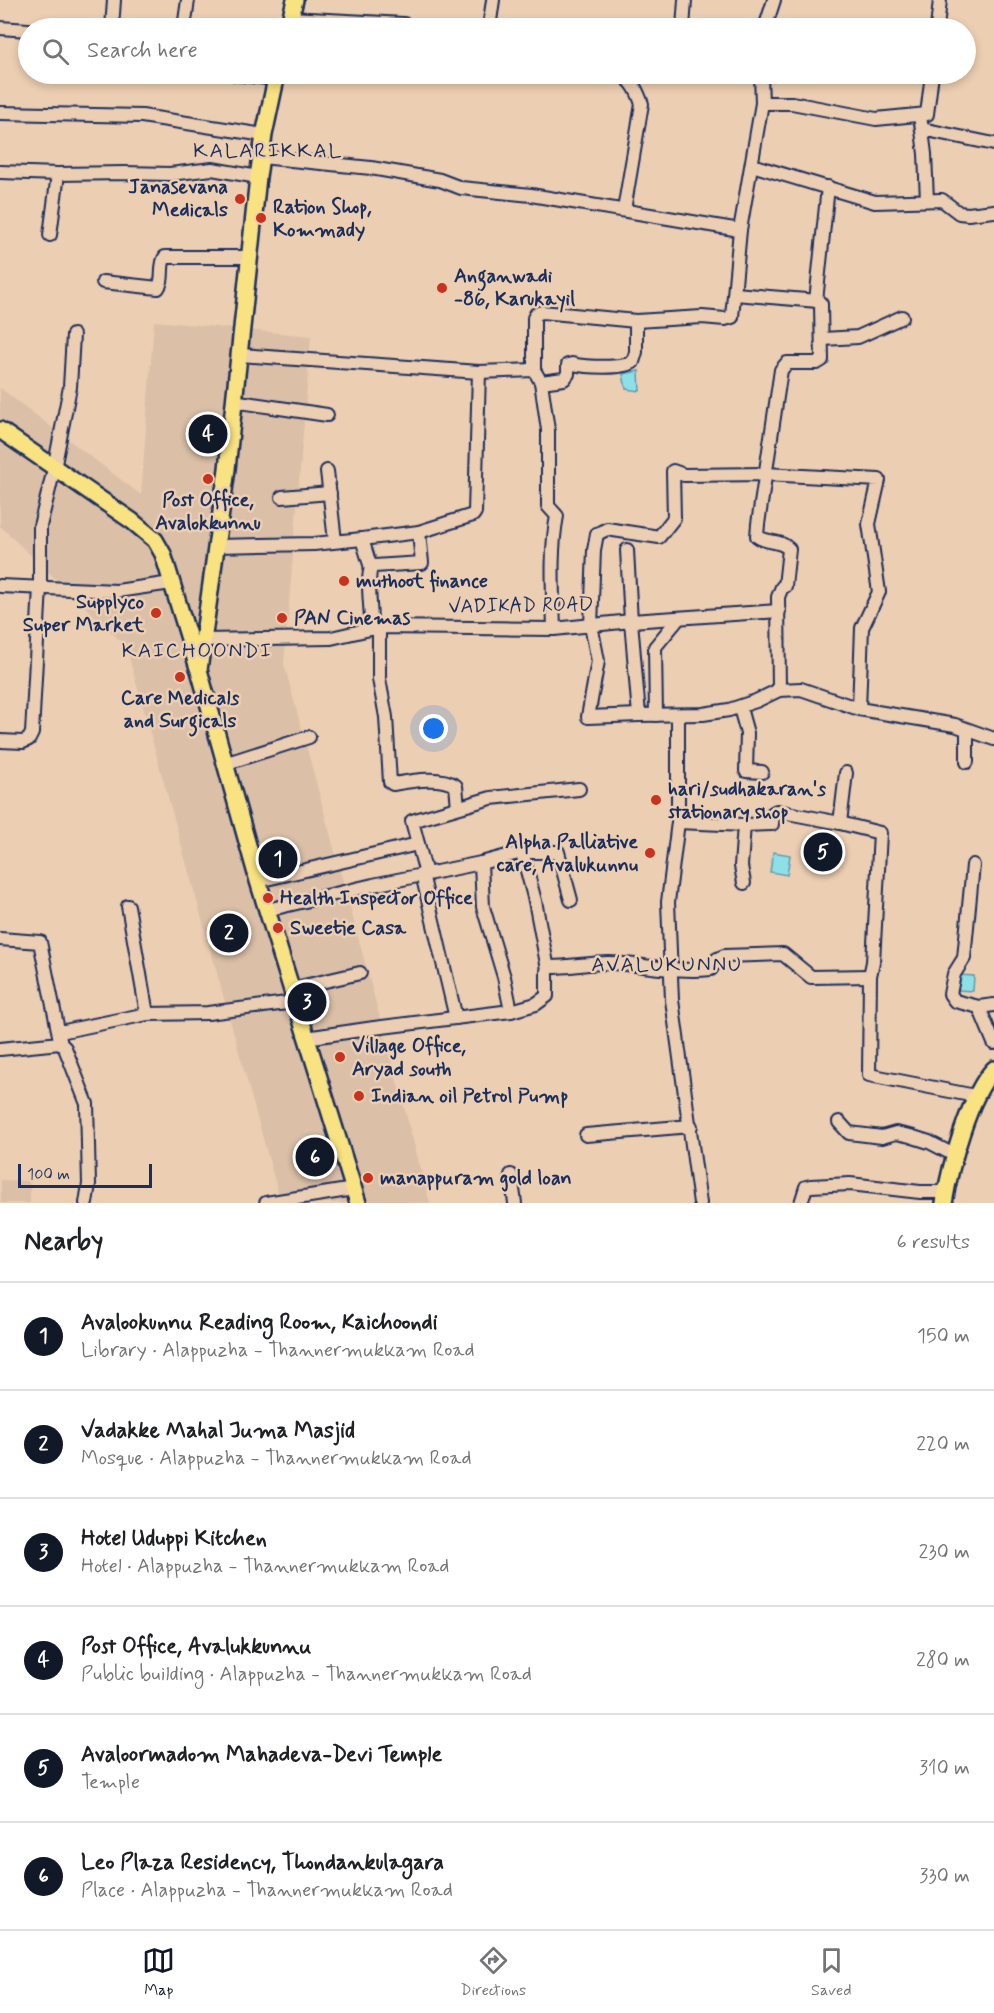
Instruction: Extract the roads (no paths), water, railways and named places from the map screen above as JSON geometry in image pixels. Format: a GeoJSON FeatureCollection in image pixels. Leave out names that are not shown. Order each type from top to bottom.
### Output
{"type":"FeatureCollection","features":[{"type":"Feature","properties":{"kind":"main road"},"geometry":{"type":"LineString","coordinates":[[290,18],[295,0]]}},
{"type":"Feature","properties":{"kind":"main road"},"geometry":{"type":"LineString","coordinates":[[199,670],[227,469],[258,177],[274,84]]}},
{"type":"Feature","properties":{"kind":"main road"},"geometry":{"type":"LineString","coordinates":[[0,430],[118,511],[155,540],[163,554],[199,670],[258,881],[356,1196]]}},
{"type":"Feature","properties":{"kind":"main road"},"geometry":{"type":"LineString","coordinates":[[945,1197],[975,1096],[989,1082],[994,1069]]}},
{"type":"Feature","properties":{"kind":"street"},"geometry":{"type":"LineString","coordinates":[[113,18],[114,0]]}},
{"type":"Feature","properties":{"kind":"street"},"geometry":{"type":"LineString","coordinates":[[185,18],[188,0]]}},
{"type":"Feature","properties":{"kind":"street"},"geometry":{"type":"LineString","coordinates":[[490,18],[493,0]]}},
{"type":"Feature","properties":{"kind":"street"},"geometry":{"type":"LineString","coordinates":[[683,18],[685,0]]}},
{"type":"Feature","properties":{"kind":"street"},"geometry":{"type":"LineString","coordinates":[[768,18],[774,0]]}},
{"type":"Feature","properties":{"kind":"street"},"geometry":{"type":"LineString","coordinates":[[938,18],[940,0]]}},
{"type":"Feature","properties":{"kind":"street"},"geometry":{"type":"LineString","coordinates":[[0,28],[18,29]]}},
{"type":"Feature","properties":{"kind":"street"},"geometry":{"type":"LineString","coordinates":[[624,210],[642,104],[633,84]]}},
{"type":"Feature","properties":{"kind":"street"},"geometry":{"type":"LineString","coordinates":[[554,629],[552,582],[554,528],[557,516],[548,506],[548,430],[542,382],[534,370],[534,318],[536,314],[542,312],[636,321],[702,317],[725,319],[732,316],[740,230],[762,103],[761,84]]}},
{"type":"Feature","properties":{"kind":"street"},"geometry":{"type":"LineString","coordinates":[[762,103],[792,103],[876,119],[920,115],[927,114],[931,84]]}},
{"type":"Feature","properties":{"kind":"street"},"geometry":{"type":"LineString","coordinates":[[0,113],[142,116],[264,135]]}},
{"type":"Feature","properties":{"kind":"street"},"geometry":{"type":"LineString","coordinates":[[920,115],[927,200]]}},
{"type":"Feature","properties":{"kind":"street"},"geometry":{"type":"LineString","coordinates":[[922,129],[994,144]]}},
{"type":"Feature","properties":{"kind":"street"},"geometry":{"type":"LineString","coordinates":[[261,156],[371,168],[440,180],[461,188],[498,190],[740,230]]}},
{"type":"Feature","properties":{"kind":"street"},"geometry":{"type":"LineString","coordinates":[[752,165],[875,202],[942,200],[959,213],[994,211]]}},
{"type":"Feature","properties":{"kind":"street"},"geometry":{"type":"LineString","coordinates":[[0,172],[170,174],[212,169],[258,177]]}},
{"type":"Feature","properties":{"kind":"street"},"geometry":{"type":"LineString","coordinates":[[50,235],[58,174]]}},
{"type":"Feature","properties":{"kind":"street"},"geometry":{"type":"LineString","coordinates":[[816,301],[828,187]]}},
{"type":"Feature","properties":{"kind":"street"},"geometry":{"type":"LineString","coordinates":[[103,282],[158,288],[162,283],[162,261],[165,257],[250,257]]}},
{"type":"Feature","properties":{"kind":"street"},"geometry":{"type":"LineString","coordinates":[[735,294],[816,301],[821,304],[823,356],[820,362],[787,363],[781,370],[757,536],[760,539],[783,543],[789,549],[785,586],[782,587],[778,597],[778,690]]}},
{"type":"Feature","properties":{"kind":"street"},"geometry":{"type":"LineString","coordinates":[[823,339],[858,337],[902,317]]}},
{"type":"Feature","properties":{"kind":"street"},"geometry":{"type":"LineString","coordinates":[[542,382],[564,379],[568,374],[568,365],[617,366],[633,362],[636,352],[636,321]]}},
{"type":"Feature","properties":{"kind":"street"},"geometry":{"type":"LineString","coordinates":[[0,741],[23,742],[30,739],[32,733],[40,587],[40,526],[70,387],[73,335]]}},
{"type":"Feature","properties":{"kind":"street"},"geometry":{"type":"LineString","coordinates":[[240,355],[479,372],[534,370]]}},
{"type":"Feature","properties":{"kind":"street"},"geometry":{"type":"LineString","coordinates":[[216,546],[305,545],[335,542],[419,532],[466,519],[475,512],[479,372]]}},
{"type":"Feature","properties":{"kind":"street"},"geometry":{"type":"LineString","coordinates":[[233,401],[327,415]]}},
{"type":"Feature","properties":{"kind":"street"},"geometry":{"type":"LineString","coordinates":[[327,471],[335,542]]}},
{"type":"Feature","properties":{"kind":"street"},"geometry":{"type":"LineString","coordinates":[[859,709],[862,628],[879,592],[869,524],[879,480],[765,474],[684,475],[673,471],[674,518],[660,537],[607,529],[597,534],[594,550],[591,625],[598,661],[588,717],[703,714],[740,708],[778,690],[801,689],[859,709],[955,725],[994,740]]}},
{"type":"Feature","properties":{"kind":"street"},"geometry":{"type":"LineString","coordinates":[[282,497],[330,493]]}},
{"type":"Feature","properties":{"kind":"street"},"geometry":{"type":"LineString","coordinates":[[370,568],[422,563],[419,532]]}},
{"type":"Feature","properties":{"kind":"street"},"geometry":{"type":"LineString","coordinates":[[362,539],[370,568],[368,576],[379,680],[387,728],[390,782],[393,784],[434,780],[451,783],[456,786],[458,807]]}},
{"type":"Feature","properties":{"kind":"street"},"geometry":{"type":"LineString","coordinates":[[627,550],[639,715]]}},
{"type":"Feature","properties":{"kind":"street"},"geometry":{"type":"LineString","coordinates":[[0,586],[117,591],[171,583]]}},
{"type":"Feature","properties":{"kind":"street","name":"VADIKAD ROAD"},"geometry":{"type":"LineString","coordinates":[[203,640],[331,638],[375,628],[554,629],[631,621],[779,611]]}},
{"type":"Feature","properties":{"kind":"street"},"geometry":{"type":"LineString","coordinates":[[656,715],[655,647],[679,618]]}},
{"type":"Feature","properties":{"kind":"street"},"geometry":{"type":"LineString","coordinates":[[740,708],[747,733],[746,771],[762,772]]}},
{"type":"Feature","properties":{"kind":"street"},"geometry":{"type":"LineString","coordinates":[[678,715],[678,822],[668,902],[669,967],[700,1203]]}},
{"type":"Feature","properties":{"kind":"street"},"geometry":{"type":"LineString","coordinates":[[967,730],[967,762]]}},
{"type":"Feature","properties":{"kind":"street"},"geometry":{"type":"LineString","coordinates":[[224,764],[309,737]]}},
{"type":"Feature","properties":{"kind":"street"},"geometry":{"type":"LineString","coordinates":[[840,823],[846,773]]}},
{"type":"Feature","properties":{"kind":"street"},"geometry":{"type":"LineString","coordinates":[[456,1018],[412,821],[500,797],[579,789]]}},
{"type":"Feature","properties":{"kind":"street"},"geometry":{"type":"LineString","coordinates":[[678,822],[772,824],[773,813],[777,811],[880,833],[870,976],[869,1075],[975,1096]]}},
{"type":"Feature","properties":{"kind":"street"},"geometry":{"type":"LineString","coordinates":[[744,825],[741,866],[744,883]]}},
{"type":"Feature","properties":{"kind":"street"},"geometry":{"type":"LineString","coordinates":[[258,881],[418,844]]}},
{"type":"Feature","properties":{"kind":"street"},"geometry":{"type":"LineString","coordinates":[[267,910],[522,852],[558,852],[571,900]]}},
{"type":"Feature","properties":{"kind":"street"},"geometry":{"type":"LineString","coordinates":[[306,1038],[512,1011],[536,1005],[546,997],[548,969],[535,901],[522,852]]}},
{"type":"Feature","properties":{"kind":"street"},"geometry":{"type":"LineString","coordinates":[[481,863],[483,907],[512,1011]]}},
{"type":"Feature","properties":{"kind":"street"},"geometry":{"type":"LineString","coordinates":[[973,865],[964,958],[954,974],[950,994],[955,1001],[979,1007],[994,1005]]}},
{"type":"Feature","properties":{"kind":"street"},"geometry":{"type":"LineString","coordinates":[[128,906],[147,1014]]}},
{"type":"Feature","properties":{"kind":"street"},"geometry":{"type":"LineString","coordinates":[[0,939],[40,942],[60,1037],[87,1104],[89,1184],[86,1203]]}},
{"type":"Feature","properties":{"kind":"street"},"geometry":{"type":"LineString","coordinates":[[548,969],[607,963],[669,967],[690,972],[711,969],[717,959],[724,956],[783,954],[812,977],[870,976]]}},
{"type":"Feature","properties":{"kind":"street"},"geometry":{"type":"LineString","coordinates":[[0,1049],[60,1037],[147,1014],[208,1013],[293,995],[360,973]]}},
{"type":"Feature","properties":{"kind":"street"},"geometry":{"type":"LineString","coordinates":[[979,1007],[994,1043]]}},
{"type":"Feature","properties":{"kind":"street"},"geometry":{"type":"LineString","coordinates":[[839,1122],[849,1133],[882,1137],[903,1135],[929,1142],[956,1156]]}},
{"type":"Feature","properties":{"kind":"street"},"geometry":{"type":"LineString","coordinates":[[586,1134],[691,1126]]}},
{"type":"Feature","properties":{"kind":"street"},"geometry":{"type":"LineString","coordinates":[[511,1175],[515,1203]]}},
{"type":"Feature","properties":{"kind":"street"},"geometry":{"type":"LineString","coordinates":[[801,1203],[806,1187],[850,1184],[945,1197]]}},
{"type":"Feature","properties":{"kind":"street"},"geometry":{"type":"LineString","coordinates":[[267,1203],[356,1196]]}},
{"type":"Feature","properties":{"kind":"water"},"geometry":{"type":"Polygon","coordinates":[[[639,371],[640,391],[626,389],[623,374],[639,371]]]}},
{"type":"Feature","properties":{"kind":"water"},"geometry":{"type":"Polygon","coordinates":[[[773,852],[790,855],[787,875],[770,872],[773,852]]]}},
{"type":"Feature","properties":{"kind":"water"},"geometry":{"type":"Polygon","coordinates":[[[959,975],[974,976],[973,991],[958,990],[959,975]]]}},
{"type":"Feature","properties":{"kind":"place","name":"Janasevana Medicals"},"geometry":{"type":"Point","coordinates":[240,199]}},
{"type":"Feature","properties":{"kind":"place","name":"Ration Shop, Kommady"},"geometry":{"type":"Point","coordinates":[261,218]}},
{"type":"Feature","properties":{"kind":"place","name":"Anganwadi -86, Karukayil"},"geometry":{"type":"Point","coordinates":[442,288]}},
{"type":"Feature","properties":{"kind":"place","name":"Post Office, Avalukkunnu"},"geometry":{"type":"Point","coordinates":[208,434]}},
{"type":"Feature","properties":{"kind":"place","name":"Post Office, Avalokkunnu"},"geometry":{"type":"Point","coordinates":[208,479]}},
{"type":"Feature","properties":{"kind":"place","name":"muthoot finance"},"geometry":{"type":"Point","coordinates":[344,581]}},
{"type":"Feature","properties":{"kind":"place","name":"Supplyco Super Market"},"geometry":{"type":"Point","coordinates":[156,613]}},
{"type":"Feature","properties":{"kind":"place","name":"PAN Cinemas"},"geometry":{"type":"Point","coordinates":[282,618]}},
{"type":"Feature","properties":{"kind":"place","name":"Care Medicals and Surgicals"},"geometry":{"type":"Point","coordinates":[180,677]}},
{"type":"Feature","properties":{"kind":"place","name":"hari/sudhakaran's stationary shop"},"geometry":{"type":"Point","coordinates":[656,800]}},
{"type":"Feature","properties":{"kind":"place","name":"Avaloormadom Mahadeva-Devi Temple"},"geometry":{"type":"Point","coordinates":[823,852]}},
{"type":"Feature","properties":{"kind":"place","name":"Alpha Palliative care, Avalukunnu"},"geometry":{"type":"Point","coordinates":[650,853]}},
{"type":"Feature","properties":{"kind":"place","name":"Avalookunnu Reading Room, Kaichoondi"},"geometry":{"type":"Point","coordinates":[278,859]}},
{"type":"Feature","properties":{"kind":"place","name":"Health Inspector Office"},"geometry":{"type":"Point","coordinates":[268,898]}},
{"type":"Feature","properties":{"kind":"place","name":"Sweetie Casa"},"geometry":{"type":"Point","coordinates":[278,928]}},
{"type":"Feature","properties":{"kind":"place","name":"Vadakke Mahal Juma Masjid"},"geometry":{"type":"Point","coordinates":[229,933]}},
{"type":"Feature","properties":{"kind":"place","name":"Hotel Uduppi Kitchen"},"geometry":{"type":"Point","coordinates":[307,1002]}},
{"type":"Feature","properties":{"kind":"place","name":"Village Office, Aryad south"},"geometry":{"type":"Point","coordinates":[340,1057]}},
{"type":"Feature","properties":{"kind":"place","name":"Indian oil Petrol Pump"},"geometry":{"type":"Point","coordinates":[359,1096]}},
{"type":"Feature","properties":{"kind":"place","name":"Leo Plaza Residency, Thondankulagara"},"geometry":{"type":"Point","coordinates":[315,1157]}},
{"type":"Feature","properties":{"kind":"place","name":"manappuram gold loan"},"geometry":{"type":"Point","coordinates":[368,1178]}},
{"type":"Feature","properties":{"kind":"district","name":"KALARIKKAL"},"geometry":{"type":"Point","coordinates":[268,151]}},
{"type":"Feature","properties":{"kind":"district","name":"KAICHOONDI"},"geometry":{"type":"Point","coordinates":[197,651]}},
{"type":"Feature","properties":{"kind":"district","name":"AVALUKUNNU"},"geometry":{"type":"Point","coordinates":[667,965]}}]}
